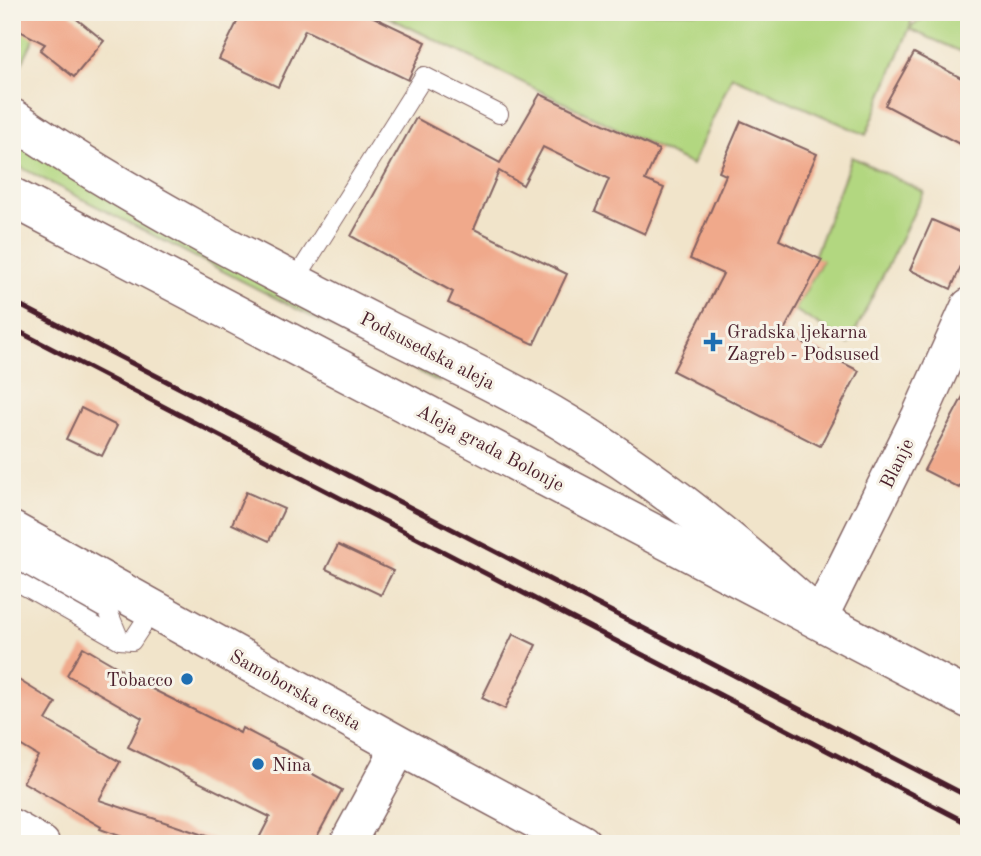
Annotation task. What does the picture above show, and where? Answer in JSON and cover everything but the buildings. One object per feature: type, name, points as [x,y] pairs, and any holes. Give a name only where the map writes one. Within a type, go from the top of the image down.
[{"type":"main road","name":"Podsusedska aleja","points":[[12,118],[71,159],[174,219],[502,387],[566,423],[612,453],[728,538],[819,619]]},
{"type":"main road","name":"Aleja grada Bolonje","points":[[12,197],[969,699]]},
{"type":"main road","name":"Samoborska cesta","points":[[12,531],[582,844]]},
{"type":"street","name":"Blanje","points":[[819,619],[919,417],[969,306]]},
{"type":"street","points":[[347,844],[400,746]]},
{"type":"street","points":[[12,827],[42,844]]},
{"type":"lane","points":[[294,282],[424,76],[499,114]]},
{"type":"lane","points":[[12,557],[108,611],[120,640]]},
{"type":"lane","points":[[12,579],[120,640],[132,641],[153,610]]},
{"type":"green space","points":[[12,12],[47,12],[16,75],[12,72]]},
{"type":"green space","points":[[378,12],[913,12],[910,28],[931,12],[969,12],[969,55],[909,29],[866,135],[732,76],[692,165]]},
{"type":"green space","points":[[12,136],[440,378],[439,382],[12,163]]},
{"type":"green space","points":[[852,157],[924,192],[849,344],[795,310],[822,261],[814,257]]},
{"type":"railway","points":[[12,301],[969,797]]},
{"type":"railway","points":[[12,328],[969,824]]},
{"type":"place","name":"Gradska ljekarna Zagreb - Podsused","points":[[713,342]]},
{"type":"place","name":"Tobacco","points":[[187,679]]},
{"type":"place","name":"Nina","points":[[258,764]]}]
